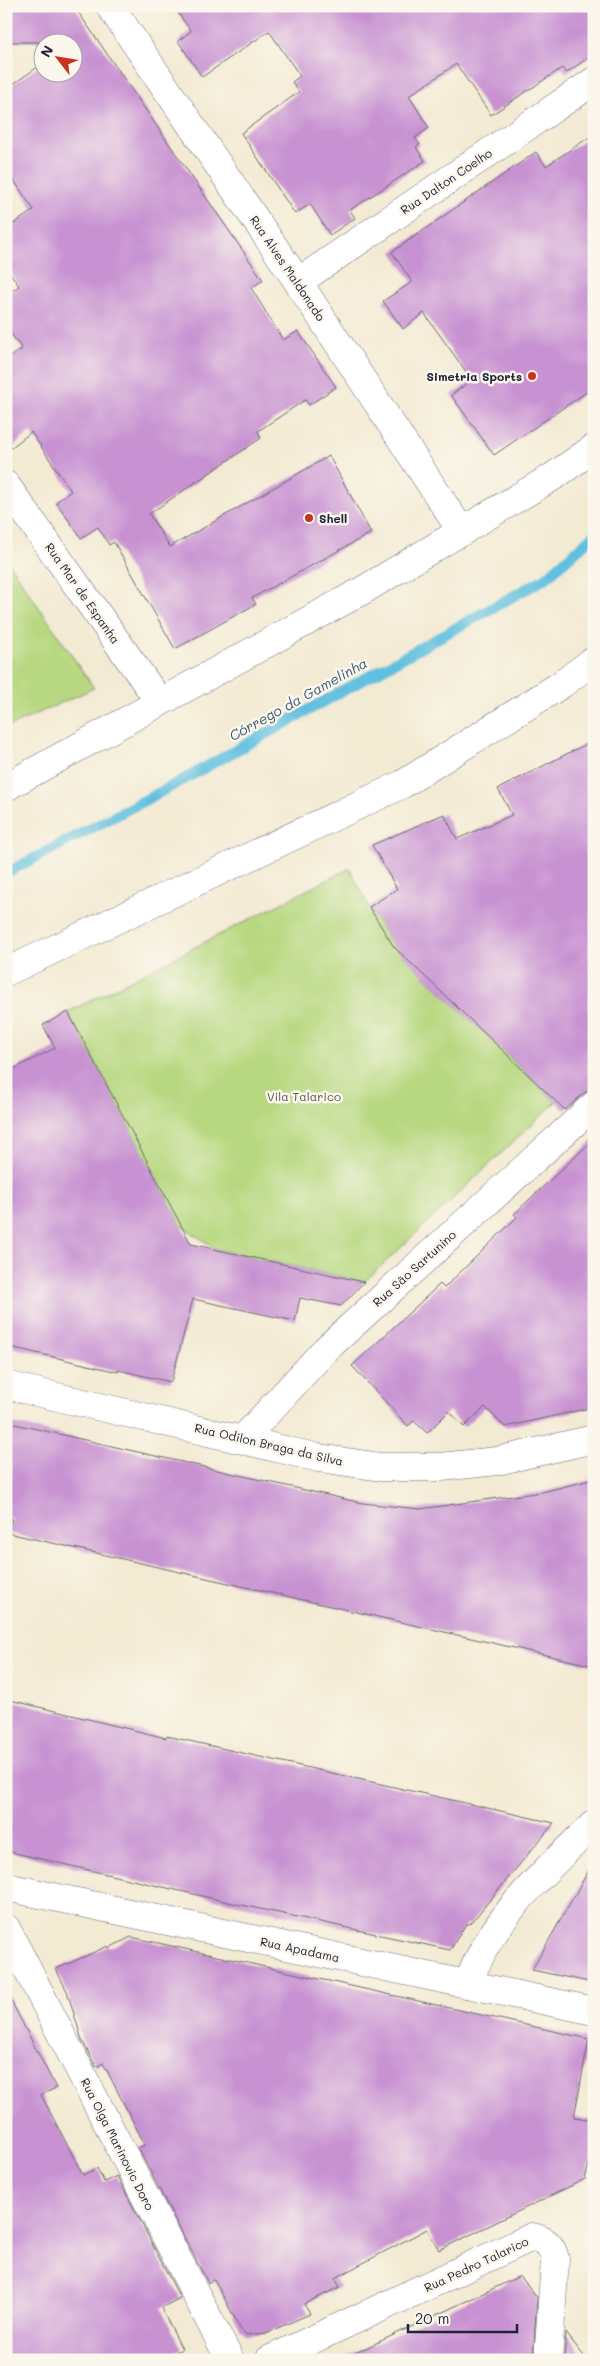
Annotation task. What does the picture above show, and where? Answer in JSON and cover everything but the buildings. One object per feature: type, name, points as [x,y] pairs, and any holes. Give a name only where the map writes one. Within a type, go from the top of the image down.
[{"type":"street","name":"Rua Alves Maldonado","points":[[122,10],[462,532]]},
{"type":"street","name":"Rua Dalton Coelho","points":[[298,282],[594,81]]},
{"type":"street","points":[[6,787],[159,701],[360,592],[554,476],[594,448]]},
{"type":"street","name":"Rua Mar de Espanha","points":[[6,486],[159,701]]},
{"type":"street","points":[[6,972],[403,784],[562,684],[594,660]]},
{"type":"street","name":"Rua São Sartunino","points":[[242,1439],[325,1350],[594,1105]]},
{"type":"street","name":"Rua Odilon Braga da Silva","points":[[6,1385],[318,1458],[382,1467],[441,1467],[497,1461],[594,1439]]},
{"type":"street","points":[[468,1984],[477,1959],[490,1937],[526,1889],[594,1824]]},
{"type":"street","name":"Rua Apadama","points":[[6,1887],[594,2011]]},
{"type":"street","name":"Rua Olga Marinovic Doro","points":[[6,1928],[230,2360]]},
{"type":"street","name":"Rua Pedro Talarico","points":[[269,2360],[532,2237],[543,2240],[552,2248],[554,2259],[548,2360]]},
{"type":"green space","points":[[6,559],[94,688],[6,728]]},
{"type":"green space","name":"Vila Talarico","points":[[350,868],[369,907],[394,947],[556,1102],[364,1282],[216,1249],[181,1225],[68,1012]]},
{"type":"waterway","name":"Córrego da Gamelinha","points":[[6,873],[170,787],[546,578],[594,535]]},
{"type":"place","name":"Simetria Sports","points":[[532,376]]},
{"type":"place","name":"Shell","points":[[309,518]]}]
